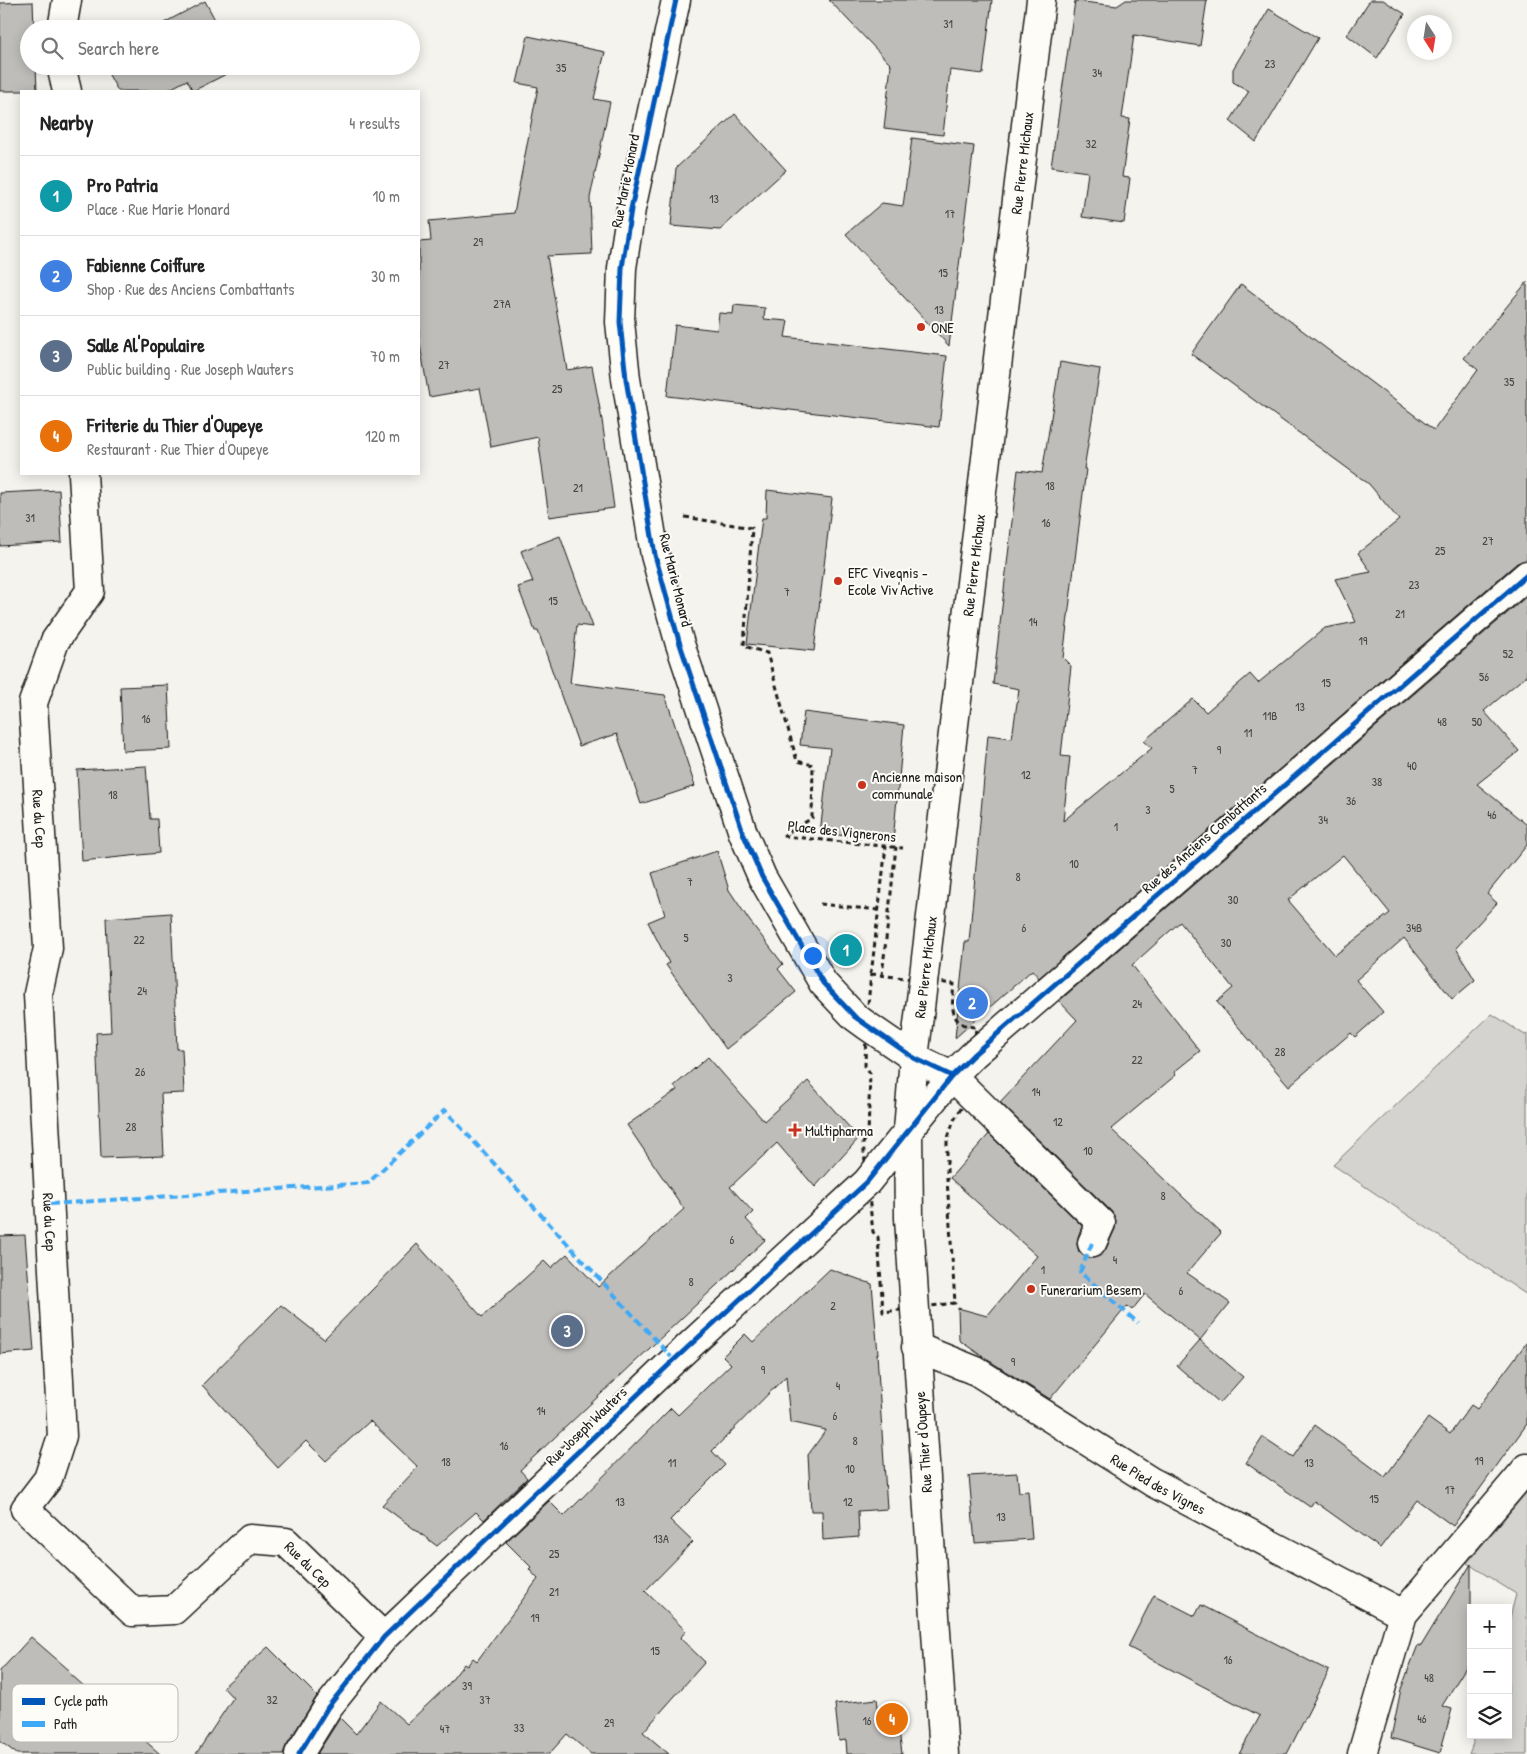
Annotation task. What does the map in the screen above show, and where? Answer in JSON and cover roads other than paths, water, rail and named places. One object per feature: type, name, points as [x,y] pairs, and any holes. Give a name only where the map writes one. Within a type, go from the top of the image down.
[{"type":"street","name":"Rue Marie Monard","points":[[676,0],[631,209],[622,268],[620,322],[626,379],[655,554],[679,641],[743,833],[762,877],[823,983],[855,1017],[914,1058],[952,1076]]},
{"type":"street","name":"Rue Pierre Michaux","points":[[908,1130],[914,1058],[1041,0]]},
{"type":"street","points":[[63,20],[66,1]]},
{"type":"street","points":[[63,75],[67,90]]},
{"type":"street","name":"Rue du Cep","points":[[83,475],[90,591],[55,641],[33,703],[48,948],[38,994],[62,1436],[48,1479],[25,1509],[133,1612],[174,1610],[250,1540],[286,1542],[384,1636]]},
{"type":"street","name":"Rue des Anciens Combattants","points":[[908,1130],[952,1076],[1066,974],[1527,575]]},
{"type":"street","points":[[952,1076],[1101,1223],[1092,1243]]},
{"type":"street","name":"Rue Joseph Wauters","points":[[299,1754],[328,1707],[384,1636],[674,1360],[867,1182],[908,1130]]},
{"type":"street","name":"Rue Thier d'Oupeye","points":[[908,1130],[908,1218],[944,1754]]},
{"type":"street","name":"Rue Pied des Vignes","points":[[916,1347],[976,1371],[1152,1482],[1403,1614]]},
{"type":"street","points":[[1362,1754],[1403,1614],[1527,1468]]},
{"type":"place","name":"ONE","points":[[921,327]]},
{"type":"place","name":"EFC Vivegnis - Ecole Viv'Active","points":[[838,581]]},
{"type":"place","name":"Ancienne maison communale","points":[[862,785]]},
{"type":"place","name":"Pro Patria","points":[[846,950]]},
{"type":"place","name":"Fabienne Coiffure","points":[[972,1003]]},
{"type":"place","name":"Multipharma","points":[[795,1130]]},
{"type":"place","name":"Funerarium Besem","points":[[1031,1289]]},
{"type":"place","name":"Salle Al'Populaire","points":[[567,1331]]},
{"type":"place","name":"Friterie du Thier d'Oupeye","points":[[892,1719]]}]
